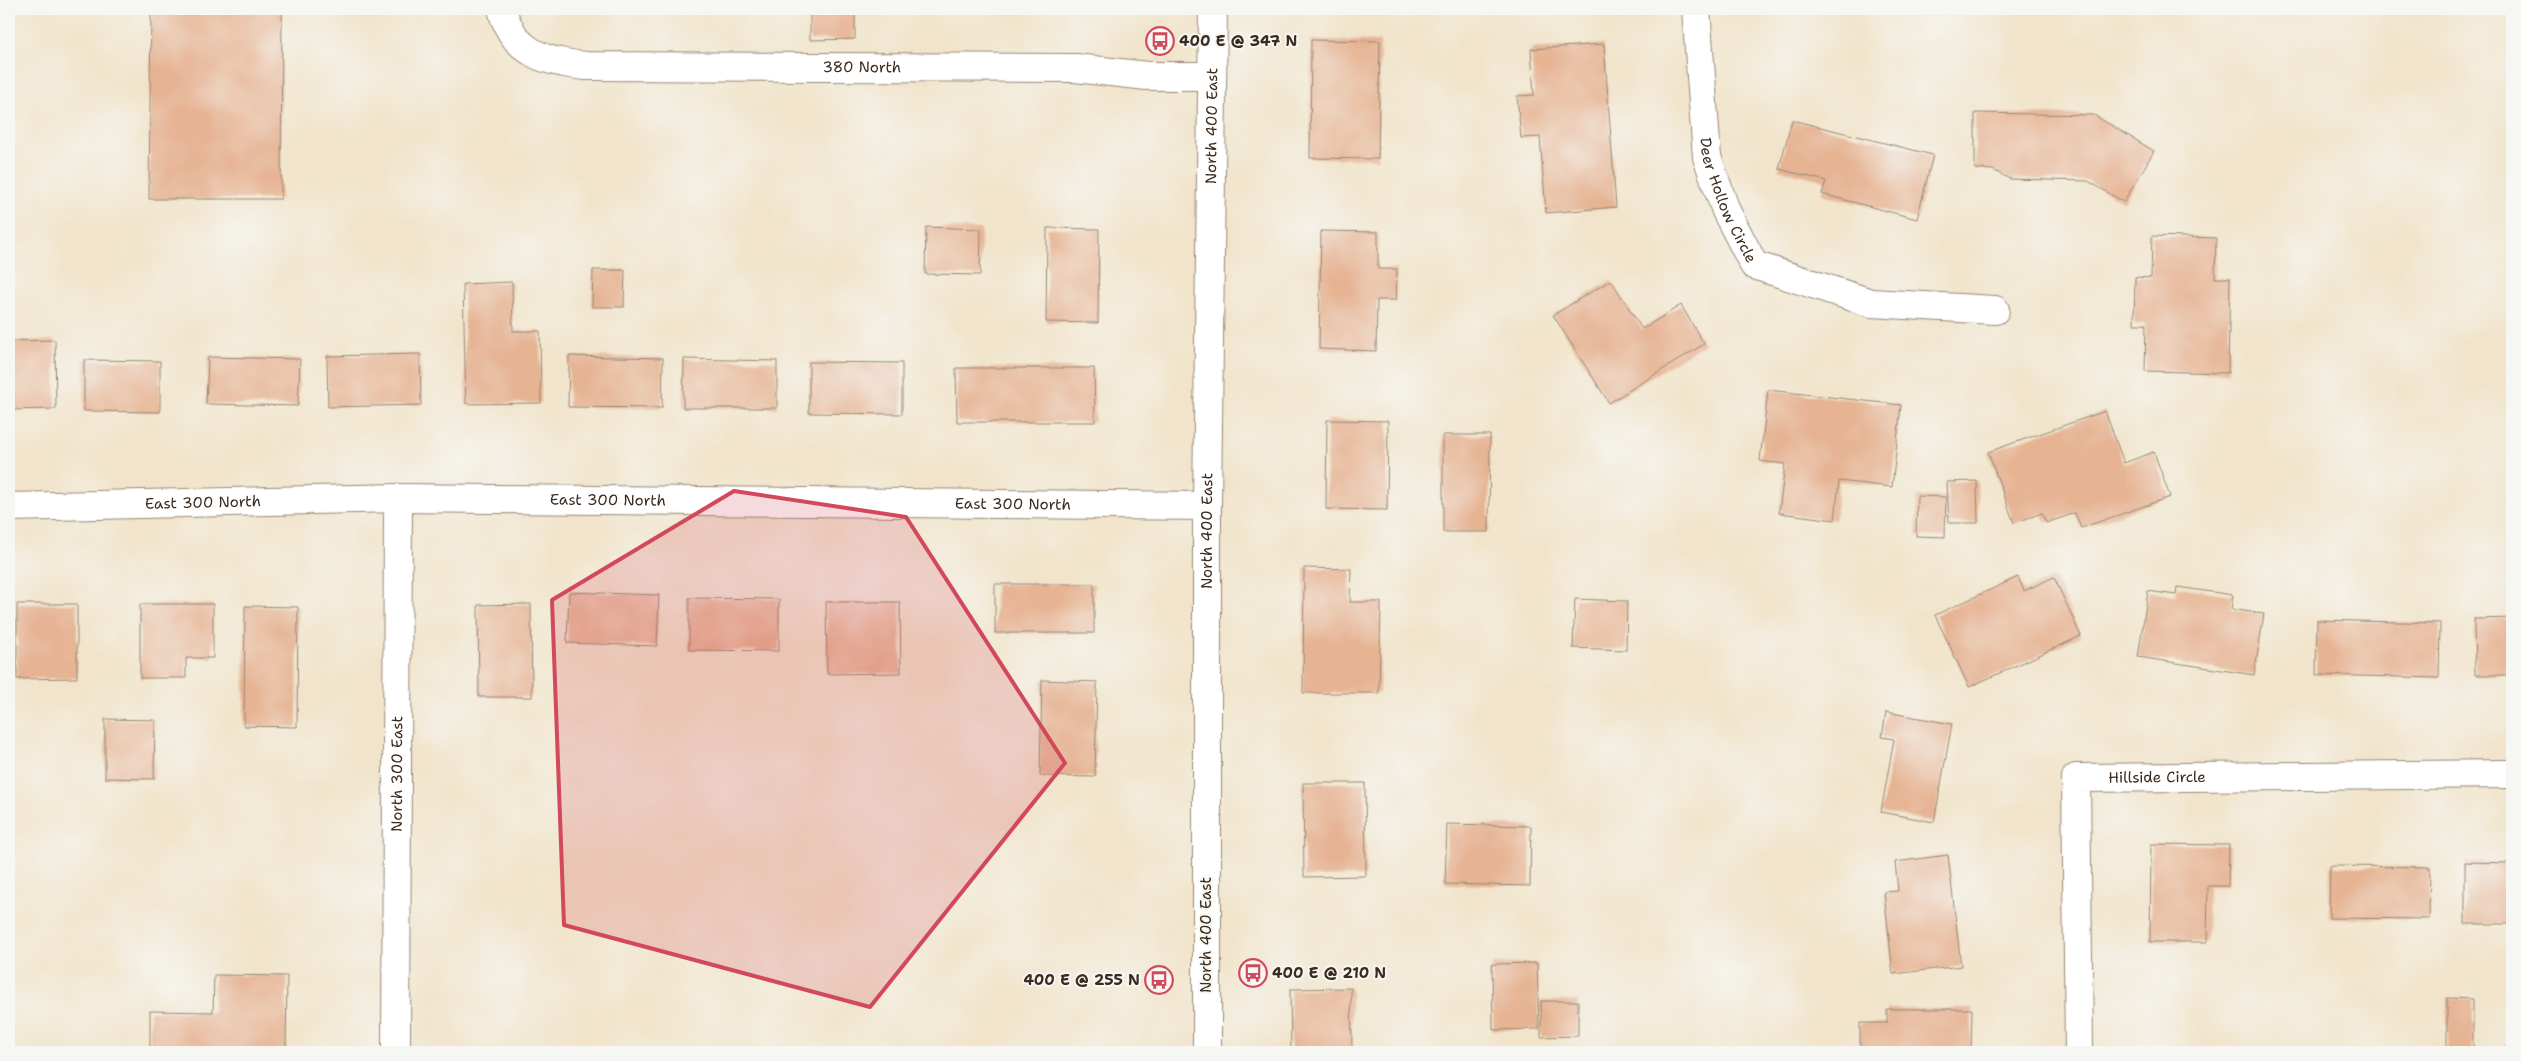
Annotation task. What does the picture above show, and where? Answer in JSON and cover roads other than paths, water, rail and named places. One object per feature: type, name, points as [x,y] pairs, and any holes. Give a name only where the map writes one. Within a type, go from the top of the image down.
[{"type":"street","name":"380 North","points":[[502,9],[510,29],[518,42],[532,54],[550,61],[586,66],[1075,68],[1147,76],[1212,76]]},
{"type":"street","name":"North 400 East","points":[[1207,1052],[1207,506],[1213,9]]},
{"type":"street","name":"Deer Hollow Circle","points":[[1696,9],[1707,157],[1726,211],[1754,265],[1871,303],[1994,310]]},
{"type":"street","name":"East 300 North","points":[[9,507],[398,498],[1207,506]]},
{"type":"street","name":"North 300 East","points":[[396,1052],[398,498]]},
{"type":"street","name":"Hillside Circle","points":[[2079,1052],[2076,778],[2512,774]]},
{"type":"place","name":"400 E @ 347 N","points":[[1160,41]]},
{"type":"place","name":"400 E @ 210 N","points":[[1253,973]]},
{"type":"place","name":"400 E @ 255 N","points":[[1159,980]]}]
